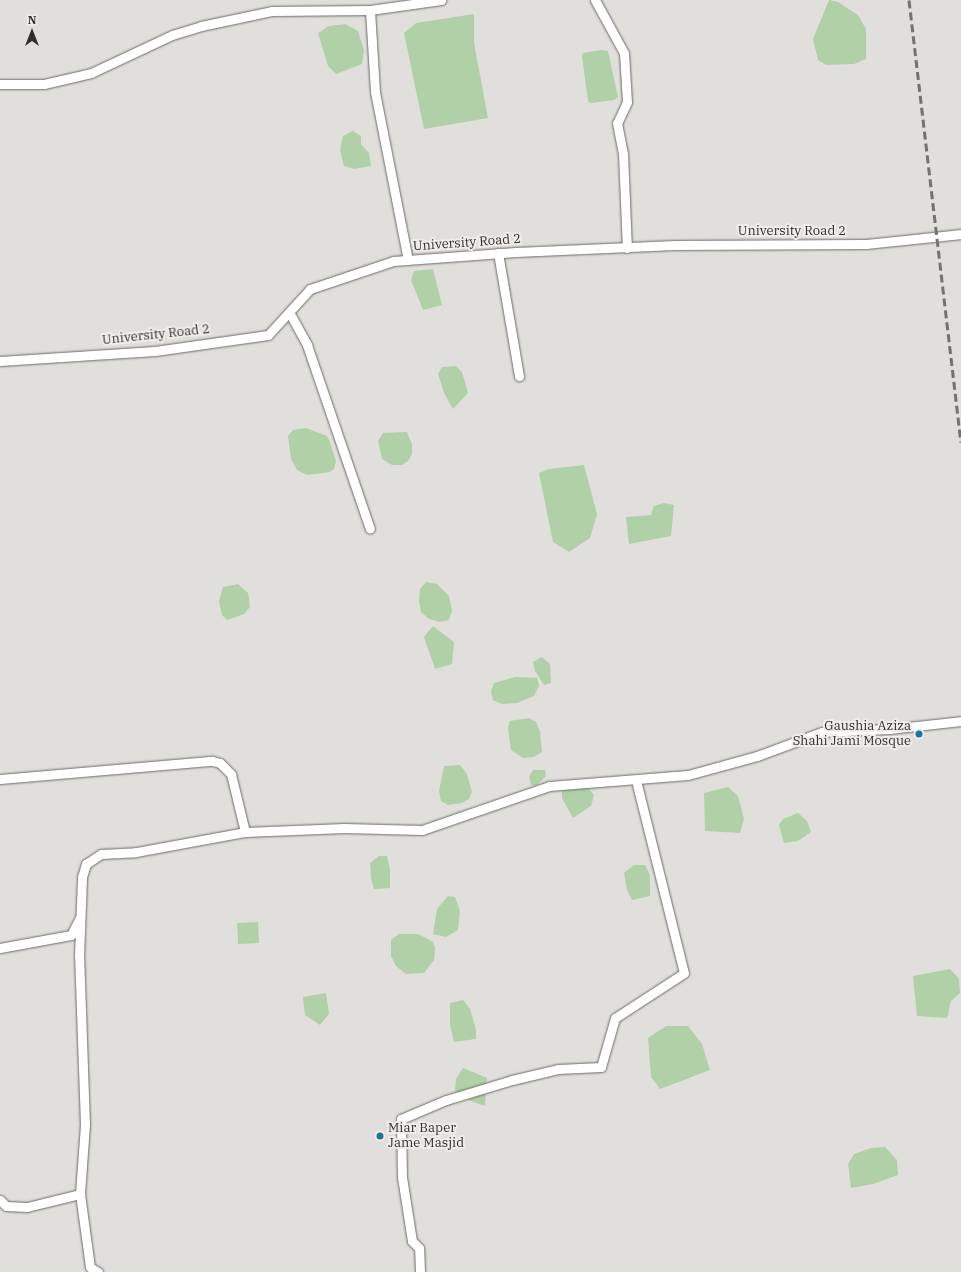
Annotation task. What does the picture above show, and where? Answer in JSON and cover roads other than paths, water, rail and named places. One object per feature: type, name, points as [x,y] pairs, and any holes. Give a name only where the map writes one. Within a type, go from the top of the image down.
[{"type":"street","points":[[0,84],[44,84],[92,73],[172,35],[201,26],[272,11],[370,10],[441,0]]},
{"type":"street","points":[[595,0],[624,53],[628,102],[617,123],[624,154],[627,248]]},
{"type":"street","points":[[370,10],[374,92],[408,260]]},
{"type":"street","name":"University Road 2","points":[[0,361],[155,351],[268,335],[310,289],[393,261],[627,248],[771,243],[866,244],[961,234]]},
{"type":"street","points":[[498,254],[519,376]]},
{"type":"street","points":[[289,312],[307,345],[370,529]]},
{"type":"street","points":[[98,1272],[90,1266],[80,1194],[85,1125],[80,916],[82,877],[86,864],[101,854],[136,852],[245,832],[344,828],[422,830],[549,786],[688,775],[757,756],[822,732],[889,729],[961,721]]},
{"type":"street","points":[[0,779],[212,761],[220,763],[232,774],[245,832]]},
{"type":"street","points":[[420,1272],[419,1248],[412,1241],[402,1177],[401,1119],[446,1100],[512,1080],[558,1069],[601,1067],[615,1018],[684,973],[636,780]]},
{"type":"street","points":[[0,948],[71,935],[80,916]]},
{"type":"street","points":[[0,1200],[6,1206],[27,1207],[80,1194]]},
{"type":"railway","points":[[909,0],[961,442]]},
{"type":"place","name":"Gaushia Aziza Shahi Jami Mosque","points":[[919,734]]},
{"type":"place","name":"Miar Baper Jame Masjid","points":[[380,1136]]}]
